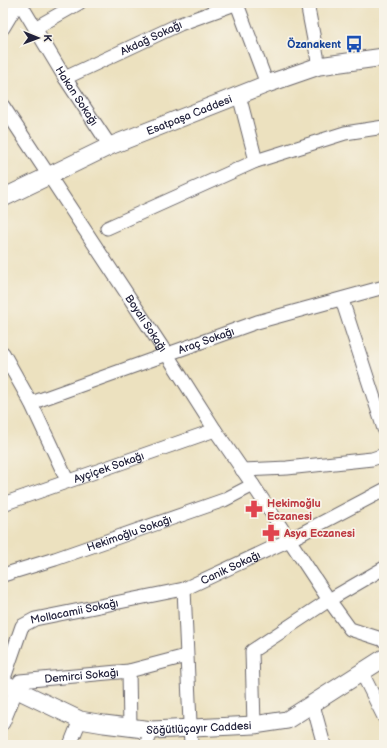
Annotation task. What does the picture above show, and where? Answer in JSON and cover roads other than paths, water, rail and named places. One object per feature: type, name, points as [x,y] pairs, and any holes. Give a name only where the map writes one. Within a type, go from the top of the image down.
[{"type":"street","name":"Hakan Sokağı","points":[[19,3],[65,78],[110,146]]},
{"type":"street","points":[[3,28],[19,3]]},
{"type":"street","points":[[35,28],[79,3]]},
{"type":"street","points":[[238,3],[267,84]]},
{"type":"street","name":"Akdağ Sokağı","points":[[65,78],[180,24],[238,3]]},
{"type":"street","points":[[307,3],[319,66]]},
{"type":"street","name":"Esatpaşa Caddesi","points":[[3,198],[110,146],[267,84],[319,66],[384,57]]},
{"type":"street","points":[[239,95],[256,161]]},
{"type":"street","name":"Boyalı Sokağı","points":[[3,106],[166,353],[214,430],[242,470]]},
{"type":"street","points":[[107,228],[256,161],[345,132],[384,127]]},
{"type":"street","name":"Araç Sokağı","points":[[31,403],[166,353],[258,322],[342,300],[384,287]]},
{"type":"street","points":[[342,300],[384,429]]},
{"type":"street","points":[[3,353],[31,403],[67,480]]},
{"type":"street","name":"Ayçiçek Sokağı","points":[[3,504],[67,480],[214,430]]},
{"type":"street","points":[[242,470],[287,468],[372,459],[384,455]]},
{"type":"street","points":[[242,470],[350,629],[384,640]]},
{"type":"street","name":"Hekimoğlu Sokağı","points":[[3,575],[55,559],[224,500],[253,485]]},
{"type":"street","name":"Canik Sokağı","points":[[184,589],[289,540],[384,490]]},
{"type":"street","points":[[254,725],[252,651],[329,600],[384,568]]},
{"type":"street","points":[[184,589],[191,745]]},
{"type":"street","name":"Mollacamii Sokağı","points":[[7,684],[22,626],[35,620],[184,589]]},
{"type":"street","name":"Demirci Sokağı","points":[[7,684],[20,681],[129,671],[186,656]]},
{"type":"street","name":"Söğütlüçayır Caddesi","points":[[7,684],[80,720],[130,727],[149,738],[190,728],[254,725],[287,720],[384,658]]},
{"type":"street","points":[[129,671],[130,727]]},
{"type":"street","points":[[362,672],[384,717]]},
{"type":"street","points":[[3,722],[7,684]]},
{"type":"street","points":[[313,704],[324,745]]},
{"type":"street","points":[[70,745],[80,720]]},
{"type":"place","name":"Özanakent","points":[[354,44]]},
{"type":"place","name":"Hekimoğlu Eczanesi","points":[[254,509]]},
{"type":"place","name":"Asya Eczanesi","points":[[271,533]]}]
